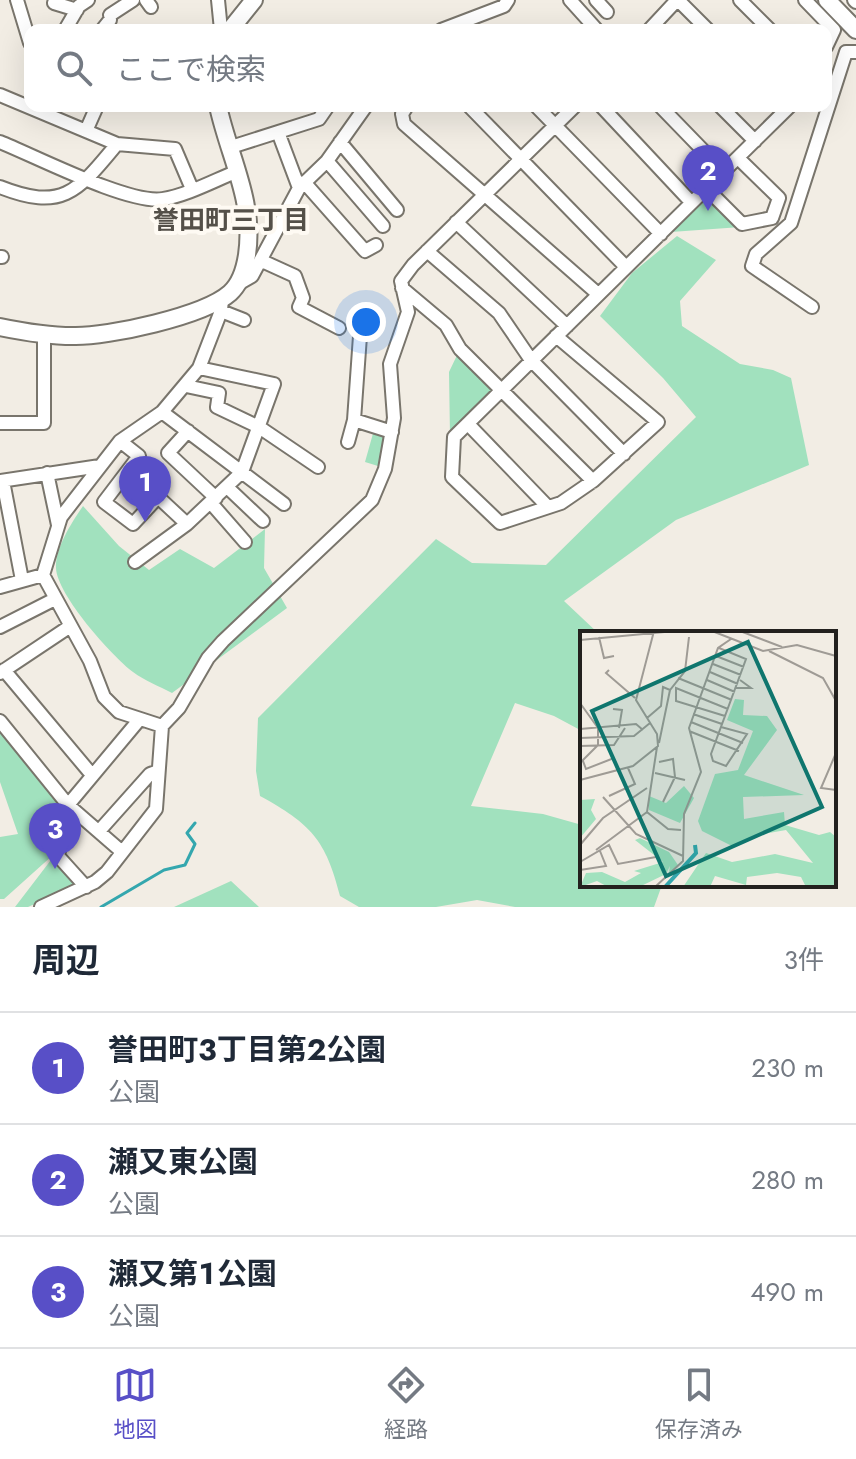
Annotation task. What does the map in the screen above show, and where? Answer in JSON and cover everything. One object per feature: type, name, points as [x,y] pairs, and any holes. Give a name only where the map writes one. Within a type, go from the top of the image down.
[{"type":"main road","points":[[235,24],[254,0]]},
{"type":"main road","points":[[827,0],[856,30]]},
{"type":"main road","points":[[0,327],[44,334],[91,336],[126,330],[222,304],[238,284],[245,265],[248,236],[246,199],[220,112]]},
{"type":"street","points":[[17,0],[24,24]]},
{"type":"street","points":[[69,24],[88,0]]},
{"type":"street","points":[[107,22],[133,0]]},
{"type":"street","points":[[218,0],[220,24]]},
{"type":"street","points":[[468,24],[504,6],[508,0]]},
{"type":"street","points":[[570,0],[592,24]]},
{"type":"street","points":[[596,0],[607,12]]},
{"type":"street","points":[[655,24],[677,0],[702,24]]},
{"type":"street","points":[[740,0],[764,24]]},
{"type":"street","points":[[805,0],[828,24]]},
{"type":"street","points":[[54,3],[77,10]]},
{"type":"street","points":[[832,96],[846,52],[856,52]]},
{"type":"street","points":[[0,95],[24,103]]},
{"type":"street","points":[[46,112],[117,144],[175,149],[192,189]]},
{"type":"street","points":[[86,131],[94,112]]},
{"type":"street","points":[[231,147],[319,119],[324,112]]},
{"type":"street","points":[[238,284],[252,276],[301,185],[327,161],[362,112]]},
{"type":"street","points":[[403,112],[404,124],[598,294]]},
{"type":"street","points":[[475,112],[626,267]]},
{"type":"street","points":[[541,112],[661,234]]},
{"type":"street","points":[[41,907],[86,887],[107,872],[159,805],[162,726],[179,708],[208,658],[372,500],[385,469],[392,432],[395,404],[390,364],[392,349],[408,312],[401,287],[407,273],[569,112]]},
{"type":"street","points":[[607,112],[691,202]]},
{"type":"street","points":[[666,112],[724,172]]},
{"type":"street","points":[[726,112],[755,141]]},
{"type":"street","points":[[556,336],[658,422],[593,481],[561,503],[500,523],[452,477],[454,437],[781,112]]},
{"type":"street","points":[[812,307],[752,266],[756,254],[791,223],[827,112]]},
{"type":"street","points":[[278,132],[301,185],[365,251],[376,245]]},
{"type":"street","points":[[0,142],[88,179],[153,200],[238,171]]},
{"type":"street","points":[[340,142],[397,210]]},
{"type":"street","points":[[0,187],[30,199],[55,197],[84,185],[117,144]]},
{"type":"street","points":[[707,189],[742,224],[772,218],[779,198],[738,158]]},
{"type":"street","points":[[327,161],[383,226]]},
{"type":"street","points":[[456,222],[567,326]]},
{"type":"street","points":[[427,251],[499,313],[531,360],[624,454]]},
{"type":"street","points":[[262,261],[295,276],[303,298],[299,307],[339,328]]},
{"type":"street","points":[[401,287],[446,325],[460,349],[593,481]]},
{"type":"street","points":[[162,726],[119,712],[104,697],[90,661],[43,575],[58,525],[100,466],[120,441],[162,412],[199,368],[222,304],[244,320]]},
{"type":"street","points":[[0,423],[44,423],[44,334]]},
{"type":"street","points":[[348,442],[354,420],[360,336]]},
{"type":"street","points":[[135,562],[187,524],[242,472],[274,384],[199,368]]},
{"type":"street","points":[[186,386],[219,393],[217,407],[259,427],[318,467]]},
{"type":"street","points":[[162,412],[284,504]]},
{"type":"street","points":[[354,420],[392,432]]},
{"type":"street","points":[[468,424],[548,507]]},
{"type":"street","points":[[188,431],[168,453],[214,501],[245,542]]},
{"type":"street","points":[[120,441],[139,456],[104,502],[133,524],[158,497],[187,524]]},
{"type":"street","points":[[22,580],[2,481],[100,466]]},
{"type":"street","points":[[47,473],[58,525]]},
{"type":"street","points":[[227,487],[263,521]]},
{"type":"street","points":[[0,587],[43,575]]},
{"type":"street","points":[[0,627],[55,599]]},
{"type":"street","points":[[69,627],[2,672],[92,775]]},
{"type":"street","points":[[86,887],[58,856],[68,805],[139,720]]},
{"type":"street","points":[[0,721],[68,805],[121,851]]},
{"type":"street","points":[[100,830],[150,774],[158,771]]},
{"type":"green space","points":[[705,195],[741,227],[671,232]]},
{"type":"green space","points":[[677,236],[716,260],[680,301],[682,326],[740,364],[773,370],[791,378],[809,465],[676,520],[564,601],[596,631],[580,631],[580,730],[554,716],[515,703],[471,806],[543,814],[580,824],[580,887],[661,887],[654,907],[515,907],[477,900],[436,907],[359,907],[340,896],[329,861],[314,836],[292,816],[260,796],[256,771],[258,718],[436,539],[472,563],[546,565],[696,417],[663,378],[600,316],[632,273]]},
{"type":"green space","points":[[460,349],[496,391],[450,436],[449,372]]},
{"type":"green space","points":[[374,430],[387,434],[378,466],[365,462]]},
{"type":"green space","points":[[83,506],[119,546],[149,570],[180,549],[214,568],[265,529],[264,568],[287,608],[172,693],[152,683],[133,672],[112,653],[75,609],[59,580],[56,568],[58,552]]},
{"type":"green space","points":[[0,727],[63,804],[53,855],[4,899],[0,899],[0,837],[18,834],[0,782]]},
{"type":"green space","points":[[54,856],[76,885],[28,907],[15,907]]},
{"type":"green space","points":[[231,881],[259,907],[174,907]]},
{"type":"waterway","points":[[101,907],[164,870],[185,865],[195,844],[187,833],[195,823]]},
{"type":"place","name":"瀬又東公園","points":[[708,211]]},
{"type":"place","name":"誉田町3丁目第2公園","points":[[145,522]]},
{"type":"place","name":"瀬又第１公園","points":[[55,869]]},
{"type":"district","name":"誉田町三丁目","points":[[231,220]]}]
